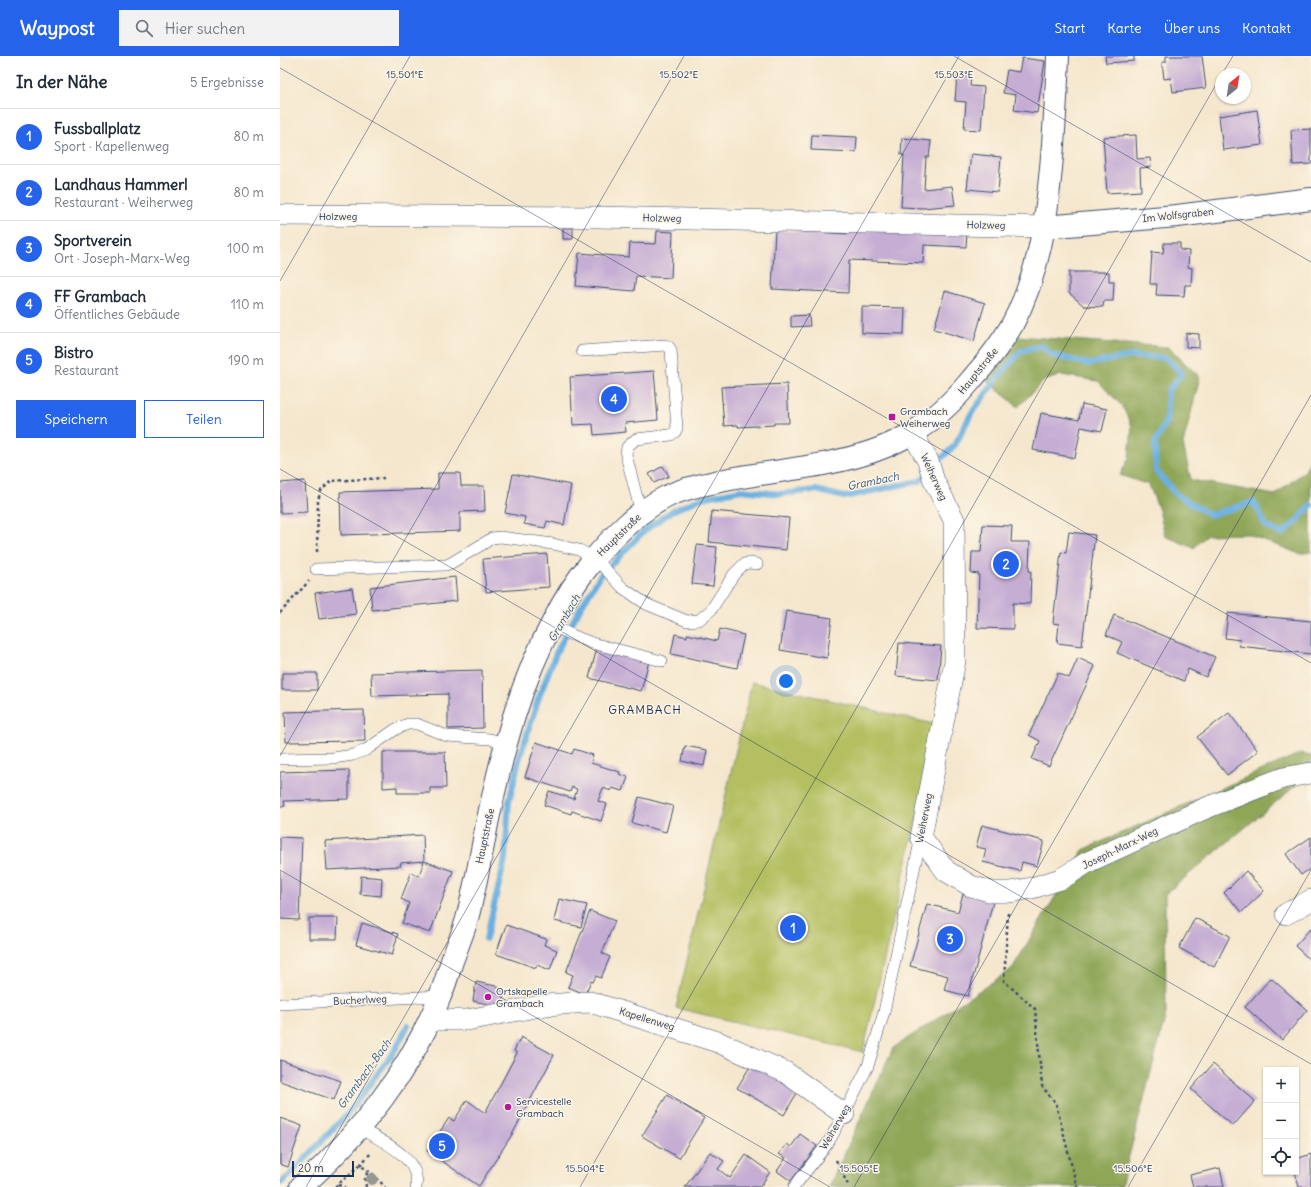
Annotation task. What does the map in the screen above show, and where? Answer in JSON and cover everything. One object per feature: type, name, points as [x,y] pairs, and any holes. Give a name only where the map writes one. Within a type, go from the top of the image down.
[{"type":"main road","name":"Hauptstraße","points":[[301,1187],[337,1153],[359,1128],[389,1088],[418,1044],[430,1020],[440,996],[468,915],[506,743],[518,700],[530,667],[556,628],[573,586],[599,561],[620,531],[656,502],[671,494],[687,488],[724,480],[829,463],[887,446],[913,434],[931,422],[961,393],[983,367],[1011,326],[1025,296],[1038,257],[1044,227],[1050,185],[1058,56]]},
{"type":"main road","name":"Im Wolfsgraben","points":[[1044,227],[1177,216],[1311,199]]},
{"type":"street","name":"Holzweg","points":[[280,215],[598,217],[1044,227]]},
{"type":"street","name":"Weiherweg","points":[[913,434],[928,462],[934,481],[954,520],[955,661],[921,837]]},
{"type":"street","name":"Joseph-Marx-Weg","points":[[921,837],[946,872],[971,886],[992,892],[1010,892],[1032,888],[1061,879],[1088,862],[1206,808],[1283,778],[1311,773]]},
{"type":"street","points":[[1286,914],[1311,900]]},
{"type":"street","name":"Kapellenweg","points":[[430,1020],[467,1020],[546,1005],[590,1002],[718,1042],[785,1072],[844,1114]]},
{"type":"lane","points":[[582,351],[665,345],[671,350],[678,428],[676,432],[671,435],[636,439],[627,447],[626,455],[641,513]]},
{"type":"lane","points":[[316,569],[446,565],[492,538],[501,537],[579,550],[599,561],[623,588],[646,604],[687,621],[699,620],[712,610],[734,574],[744,564],[758,564]]},
{"type":"lane","points":[[556,628],[592,642],[662,661]]},
{"type":"lane","points":[[280,759],[333,758],[353,755],[366,750],[396,729],[408,724],[417,724],[447,736],[490,738],[506,743]]},
{"type":"lane","name":"Weiherweg","points":[[794,1187],[828,1143],[868,1066],[884,1012],[921,837]]},
{"type":"lane","name":"Bucherlweg","points":[[280,1004],[440,996]]},
{"type":"lane","points":[[359,1128],[398,1152],[410,1162],[416,1173],[416,1187]]},
{"type":"path","points":[[280,613],[311,579],[316,569],[318,500],[321,490],[331,481],[384,478]]},
{"type":"path","points":[[1010,892],[1004,981],[1035,1009],[1042,1086],[1056,1104],[1076,1187]]},
{"type":"path","points":[[828,1143],[849,1187]]},
{"type":"path","points":[[336,1186],[360,1165],[368,1170],[384,1187]]},
{"type":"path","points":[[366,1187],[368,1170]]},
{"type":"path","points":[[377,1187],[381,1184]]},
{"type":"path","points":[[336,1186],[345,1187]]},
{"type":"green space","points":[[1016,336],[1168,347],[1200,377],[1183,444],[1191,480],[1275,495],[1305,471],[1311,459],[1311,552],[1300,554],[1247,534],[1207,535],[1194,548],[1165,536],[1159,510],[1149,485],[1120,475],[1129,458],[1132,426],[1122,406],[1098,381],[1061,375],[1044,381],[1018,407],[987,381]]},
{"type":"green space","points":[[752,682],[938,725],[863,1052],[676,1008]]},
{"type":"green space","points":[[1301,753],[1311,756],[1311,773],[1165,894],[1166,1014],[1121,1187],[829,1187],[893,1048],[1012,969],[1083,850]]},
{"type":"building","points":[[1105,56],[1134,56],[1134,61],[1106,63]]},
{"type":"building","points":[[1166,56],[1202,56],[1206,88],[1173,92],[1171,78],[1164,79],[1162,62],[1166,62]]},
{"type":"building","points":[[1022,58],[1045,61],[1037,113],[1014,110],[1016,95],[1003,93],[1007,70],[1019,72]]},
{"type":"building","points":[[957,74],[971,75],[970,86],[984,87],[981,130],[964,129],[966,102],[955,101]]},
{"type":"building","points":[[1257,110],[1262,145],[1223,150],[1219,116]]},
{"type":"building","points":[[1311,129],[1311,164],[1293,165],[1291,130]]},
{"type":"building","points":[[812,135],[857,137],[856,152],[811,150]]},
{"type":"building","points":[[1136,135],[1137,159],[1150,158],[1151,167],[1140,168],[1141,191],[1107,193],[1103,137]]},
{"type":"building","points":[[902,138],[931,141],[929,157],[926,157],[924,189],[952,186],[955,205],[923,208],[901,207],[904,155],[901,155]]},
{"type":"building","points":[[971,154],[1001,157],[998,192],[967,189]]},
{"type":"building","points":[[563,228],[573,228],[573,239],[563,239]]},
{"type":"building","points":[[775,230],[849,234],[849,230],[967,231],[966,247],[924,245],[923,263],[849,260],[848,293],[772,289]]},
{"type":"building","points":[[657,231],[673,232],[671,278],[636,276],[634,291],[576,286],[579,253],[629,257],[630,243],[656,244]]},
{"type":"building","points":[[1164,243],[1180,243],[1180,250],[1189,251],[1188,267],[1192,268],[1191,285],[1185,285],[1184,296],[1156,295],[1157,284],[1150,284],[1152,252],[1163,253]]},
{"type":"building","points":[[1069,272],[1109,272],[1109,281],[1114,281],[1113,301],[1104,301],[1103,307],[1084,306],[1069,293]]},
{"type":"building","points":[[945,291],[985,303],[974,341],[934,329]]},
{"type":"building","points":[[862,307],[905,308],[904,334],[862,333]]},
{"type":"building","points":[[809,315],[810,326],[791,327],[791,316]]},
{"type":"building","points":[[1186,333],[1199,334],[1199,348],[1186,347]]},
{"type":"building","points":[[654,371],[658,420],[625,423],[626,432],[594,435],[593,424],[573,425],[570,377]]},
{"type":"building","points":[[787,384],[789,423],[738,427],[738,425],[724,426],[721,387]]},
{"type":"building","points":[[1082,404],[1107,409],[1102,431],[1081,427],[1075,458],[1033,450],[1041,413],[1079,420]]},
{"type":"building","points":[[663,466],[669,476],[654,483],[649,474]]},
{"type":"building","points":[[438,473],[460,473],[461,486],[484,486],[485,511],[460,512],[460,531],[341,535],[340,492],[438,489]]},
{"type":"building","points":[[513,474],[571,485],[564,525],[547,521],[545,528],[524,524],[525,517],[505,513]]},
{"type":"building","points":[[305,481],[307,512],[280,513],[280,483]]},
{"type":"building","points":[[712,511],[789,518],[786,550],[709,542]]},
{"type":"building","points":[[983,525],[1012,526],[1011,542],[1030,542],[1030,604],[1013,603],[1013,629],[977,628],[979,574],[971,573],[972,552],[981,552]]},
{"type":"building","points":[[1069,532],[1095,535],[1082,646],[1057,643],[1059,624],[1053,623],[1061,552],[1066,553]]},
{"type":"building","points":[[697,545],[717,547],[713,586],[692,584]]},
{"type":"building","points":[[547,554],[549,587],[486,592],[483,559]]},
{"type":"building","points":[[455,577],[457,601],[372,610],[370,587]]},
{"type":"building","points":[[352,588],[356,614],[319,619],[315,593]]},
{"type":"building","points":[[786,611],[832,618],[827,658],[780,650]]},
{"type":"building","points":[[1228,613],[1311,621],[1311,654],[1239,646],[1240,640],[1225,638]]},
{"type":"building","points":[[1114,615],[1215,657],[1206,677],[1188,669],[1184,681],[1117,653],[1122,642],[1106,635]]},
{"type":"building","points":[[720,629],[744,635],[737,668],[671,654],[675,634],[687,637],[687,634],[717,641]]},
{"type":"building","points":[[899,643],[941,646],[938,680],[896,676]]},
{"type":"building","points":[[597,648],[649,661],[641,691],[589,678]]},
{"type":"building","points":[[1078,658],[1095,666],[1049,766],[1032,759],[1040,741],[1029,735],[1058,673],[1069,678]]},
{"type":"building","points":[[482,670],[483,728],[448,729],[448,694],[372,696],[371,673]]},
{"type":"building","points":[[282,673],[317,673],[317,690],[282,690]]},
{"type":"building","points":[[364,710],[365,741],[286,742],[285,712]]},
{"type":"building","points":[[1229,713],[1258,751],[1227,775],[1197,737]]},
{"type":"building","points":[[536,742],[572,754],[574,749],[593,755],[591,763],[620,772],[619,774],[628,777],[623,791],[612,788],[611,791],[603,788],[598,801],[607,804],[601,821],[572,811],[571,814],[544,805],[549,791],[574,799],[577,789],[572,787],[570,792],[525,777]]},
{"type":"building","points":[[685,746],[707,750],[704,766],[682,761]]},
{"type":"building","points":[[383,752],[445,752],[446,788],[430,788],[430,793],[397,793],[397,787],[383,788]]},
{"type":"building","points":[[349,770],[349,799],[284,801],[285,806],[280,807],[280,772]]},
{"type":"building","points":[[639,797],[673,806],[666,832],[632,823]]},
{"type":"building","points":[[982,825],[1044,841],[1037,866],[1022,862],[1020,871],[983,862],[986,849],[976,847]]},
{"type":"building","points":[[423,835],[424,861],[400,863],[401,866],[327,870],[325,841]]},
{"type":"building","points":[[280,837],[302,838],[299,920],[280,919]]},
{"type":"building","points":[[1311,837],[1311,868],[1301,875],[1286,854]]},
{"type":"building","points":[[424,861],[453,871],[430,933],[402,923],[409,903],[401,899],[411,873],[419,876]]},
{"type":"building","points":[[1246,871],[1264,891],[1242,912],[1224,893]]},
{"type":"building","points":[[361,876],[382,878],[381,896],[360,894]]},
{"type":"building","points":[[963,894],[993,902],[968,996],[944,990],[948,976],[910,966],[927,904],[958,912]]},
{"type":"building","points":[[559,899],[587,905],[581,927],[554,921]]},
{"type":"building","points":[[590,911],[615,921],[602,953],[610,957],[601,978],[596,976],[593,982],[591,981],[585,994],[568,987],[573,975],[566,972]]},
{"type":"building","points":[[309,918],[338,918],[337,939],[309,939]]},
{"type":"building","points":[[1195,918],[1230,936],[1214,967],[1179,948]]},
{"type":"building","points":[[362,923],[398,934],[392,955],[356,945]]},
{"type":"building","points":[[506,925],[546,939],[544,945],[557,950],[550,970],[537,965],[536,968],[496,954]]},
{"type":"building","points":[[1311,928],[1311,961],[1295,946]]},
{"type":"building","points":[[1271,978],[1307,1010],[1282,1040],[1245,1007]]},
{"type":"building","name":"Ortskapelle Grambach","points":[[476,982],[496,986],[504,992],[502,1002],[493,1005],[473,1001]]},
{"type":"building","points":[[521,1037],[554,1055],[513,1133],[479,1186],[427,1151],[449,1118],[454,1121],[467,1100],[485,1113],[517,1053],[514,1051]]},
{"type":"building","points":[[280,1060],[341,1081],[334,1100],[280,1081]]},
{"type":"building","points":[[1213,1064],[1255,1101],[1233,1126],[1191,1089]]},
{"type":"building","points":[[751,1065],[798,1091],[784,1115],[737,1088]]},
{"type":"building","points":[[667,1095],[704,1118],[679,1158],[642,1136]]},
{"type":"building","points":[[280,1118],[302,1126],[288,1167],[280,1164]]},
{"type":"building","points":[[800,1134],[817,1146],[791,1181],[777,1171],[786,1158],[779,1154],[787,1144],[791,1147]]},
{"type":"building","points":[[710,1152],[724,1161],[718,1169],[730,1178],[746,1155],[770,1172],[760,1187],[685,1187]]},
{"type":"building","points":[[1311,1154],[1311,1187],[1299,1187],[1296,1175],[1299,1175],[1299,1158]]},
{"type":"building","points":[[1220,1168],[1224,1187],[1193,1187],[1190,1175]]},
{"type":"waterway","name":"Grambach","points":[[934,466],[955,445],[971,414],[996,380],[1021,351],[1042,346],[1052,355],[1089,364],[1130,356],[1166,358],[1182,373],[1168,391],[1166,421],[1155,443],[1156,471],[1177,495],[1210,515],[1254,502],[1266,526],[1282,534],[1297,521],[1311,505]]},
{"type":"waterway","name":"Grambach","points":[[486,939],[505,859],[509,802],[519,760],[538,700],[556,653],[578,612],[600,576],[644,531],[672,511],[702,498],[741,490],[780,494],[816,490],[844,497],[920,481],[928,473]]},
{"type":"waterway","name":"Grambach-Bach","points":[[280,1183],[288,1177],[350,1111],[395,1050],[408,1025]]},
{"type":"place","name":"FF Grambach","points":[[614,399]]},
{"type":"place","name":"Grambach Weiherweg","points":[[892,417]]},
{"type":"place","name":"Landhaus Hammerl","points":[[1006,564]]},
{"type":"place","name":"Fussballplatz","points":[[793,928]]},
{"type":"place","name":"Sportverein","points":[[950,939]]},
{"type":"place","name":"Ortskapelle Grambach","points":[[488,997]]},
{"type":"place","name":"Servicestelle Grambach","points":[[508,1107]]},
{"type":"place","name":"Bistro","points":[[442,1146]]},
{"type":"district","name":"GRAMBACH","points":[[645,709]]}]
